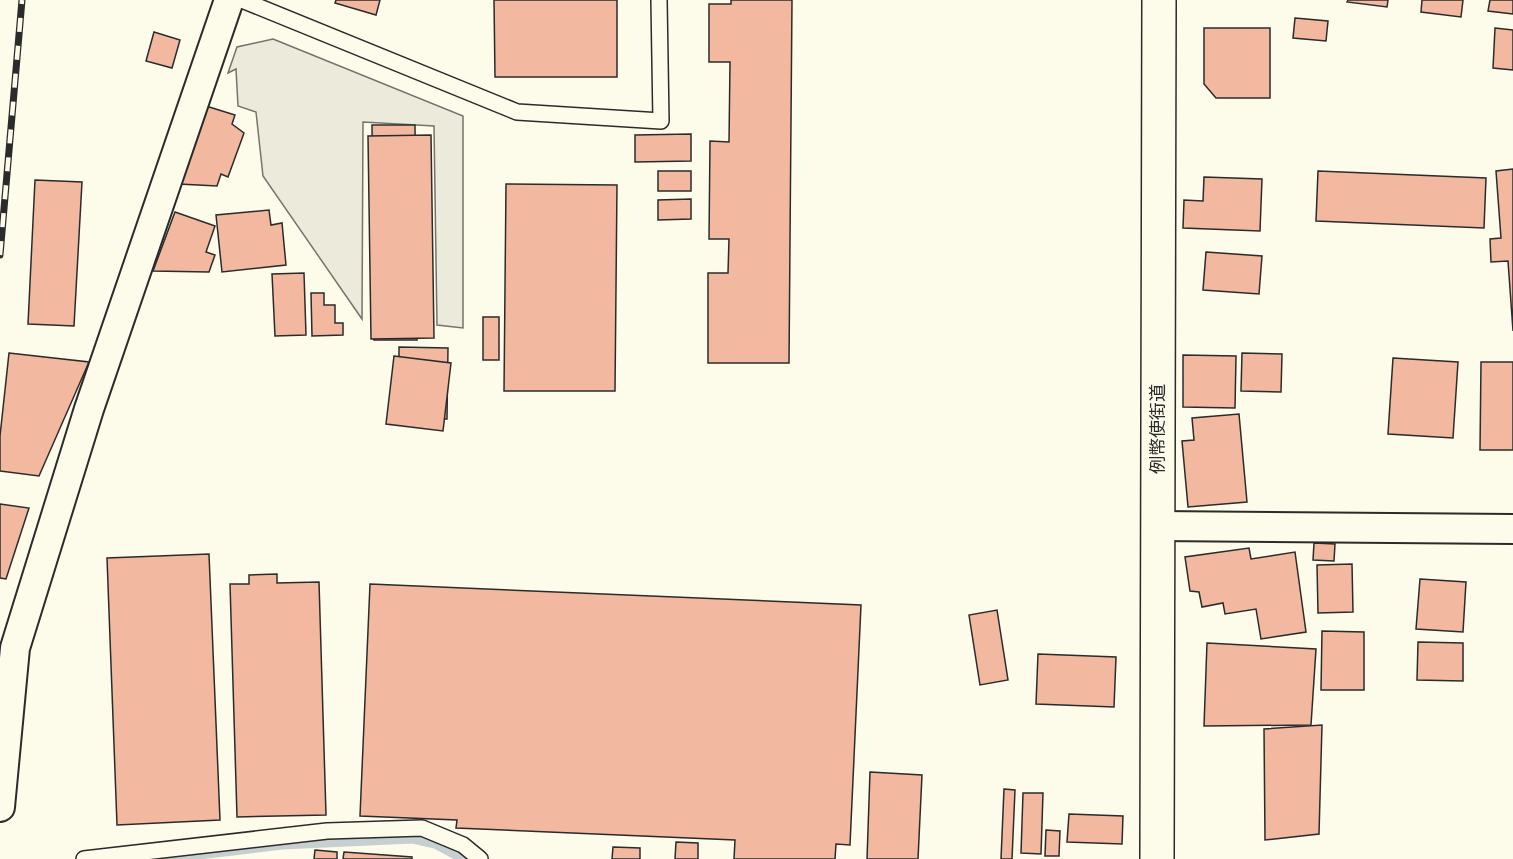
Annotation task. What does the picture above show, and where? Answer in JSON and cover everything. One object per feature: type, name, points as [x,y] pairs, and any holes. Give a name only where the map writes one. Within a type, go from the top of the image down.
[{"type":"main road","name":"例幣使街道","points":[[1157,859],[1159,0]]},
{"type":"street","points":[[0,807],[15,648],[89,409],[229,0]]},
{"type":"street","points":[[1158,526],[1513,529]]},
{"type":"lane","points":[[242,0],[517,112],[661,121],[659,0]]},
{"type":"lane","points":[[84,859],[327,831],[422,828],[464,845],[480,859]]},
{"type":"shaded area","points":[[273,39],[463,116],[463,328],[437,325],[434,126],[363,122],[362,319],[263,176],[256,112],[238,106],[236,69],[228,73],[237,47]]},
{"type":"building","points":[[336,0],[380,0],[376,15],[335,3]]},
{"type":"building","points":[[494,0],[617,0],[617,77],[495,77]]},
{"type":"building","points":[[731,0],[792,0],[789,363],[708,363],[708,273],[728,273],[729,239],[709,239],[710,141],[729,142],[730,62],[709,62],[709,4],[731,4]]},
{"type":"building","points":[[1348,0],[1388,0],[1387,7],[1347,2]]},
{"type":"building","points":[[1422,0],[1463,0],[1461,17],[1421,12]]},
{"type":"building","points":[[1490,0],[1513,0],[1513,14],[1488,11]]},
{"type":"building","points":[[1295,18],[1328,21],[1326,41],[1293,38]]},
{"type":"building","points":[[1204,28],[1270,28],[1270,98],[1216,98],[1204,84]]},
{"type":"building","points":[[1495,28],[1513,30],[1513,70],[1493,68]]},
{"type":"building","points":[[154,32],[180,40],[172,68],[146,61]]},
{"type":"building","points":[[206,106],[235,115],[232,124],[244,133],[228,177],[221,174],[217,186],[179,184]]},
{"type":"building","points":[[372,125],[415,125],[417,340],[374,340]]},
{"type":"building","points":[[691,134],[691,161],[635,162],[635,135]]},
{"type":"building","points":[[431,135],[434,338],[371,339],[368,136]]},
{"type":"building","points":[[1513,169],[1513,331],[1508,261],[1491,262],[1490,239],[1501,238],[1496,171]]},
{"type":"building","points":[[658,171],[691,171],[691,191],[658,191]]},
{"type":"building","points":[[1318,171],[1486,178],[1484,228],[1316,221]]},
{"type":"building","points":[[1204,177],[1262,179],[1260,231],[1183,228],[1184,200],[1203,201]]},
{"type":"building","points":[[35,180],[82,182],[74,326],[28,324]]},
{"type":"building","points":[[506,184],[617,185],[615,391],[504,391]]},
{"type":"building","points":[[691,199],[691,219],[658,220],[658,200]]},
{"type":"building","points":[[269,210],[271,225],[282,223],[286,265],[222,272],[216,215]]},
{"type":"building","points":[[175,212],[215,226],[206,252],[215,255],[209,272],[153,271]]},
{"type":"building","points":[[1206,252],[1262,256],[1259,294],[1203,290]]},
{"type":"building","points":[[304,273],[306,335],[275,336],[272,274]]},
{"type":"building","points":[[311,293],[324,293],[324,305],[335,305],[335,323],[343,323],[343,335],[312,336]]},
{"type":"building","points":[[483,317],[499,317],[499,360],[483,360]]},
{"type":"building","points":[[399,347],[448,348],[447,419],[399,418]]},
{"type":"building","points":[[9,353],[89,362],[39,476],[0,471],[0,436]]},
{"type":"building","points":[[1242,353],[1282,354],[1281,392],[1241,391]]},
{"type":"building","points":[[1183,355],[1236,356],[1235,408],[1183,407]]},
{"type":"building","points":[[394,356],[451,363],[443,431],[386,424]]},
{"type":"building","points":[[1393,358],[1458,362],[1453,438],[1388,434]]},
{"type":"building","points":[[1481,362],[1513,362],[1513,450],[1480,450]]},
{"type":"building","points":[[1239,414],[1247,502],[1188,507],[1182,441],[1194,440],[1192,418]]},
{"type":"building","points":[[0,504],[29,508],[6,579],[0,578]]},
{"type":"building","points":[[1314,543],[1335,544],[1334,561],[1313,560]]},
{"type":"building","points":[[1249,548],[1251,559],[1295,552],[1306,632],[1261,639],[1256,609],[1225,614],[1223,603],[1202,607],[1199,592],[1190,591],[1185,557]]},
{"type":"building","points":[[209,554],[220,820],[117,825],[107,558]]},
{"type":"building","points":[[1352,564],[1353,612],[1318,613],[1317,565]]},
{"type":"building","points":[[277,574],[277,583],[319,582],[326,815],[237,817],[230,584],[249,584],[249,575]]},
{"type":"building","points":[[1420,579],[1466,582],[1463,632],[1416,629]]},
{"type":"building","points":[[370,584],[861,605],[850,845],[836,844],[835,859],[734,859],[735,840],[456,828],[457,820],[360,816]]},
{"type":"building","points":[[997,610],[1008,680],[980,685],[969,615]]},
{"type":"building","points":[[1322,631],[1364,632],[1364,690],[1321,690]]},
{"type":"building","points":[[1418,642],[1463,643],[1463,681],[1417,680]]},
{"type":"building","points":[[1207,643],[1316,649],[1311,725],[1204,726]]},
{"type":"building","points":[[1038,654],[1116,657],[1114,707],[1036,704]]},
{"type":"building","points":[[1322,725],[1319,834],[1265,840],[1264,729]]},
{"type":"building","points":[[870,772],[922,775],[918,859],[867,859]]},
{"type":"building","points":[[1004,789],[1015,790],[1012,859],[1001,859]]},
{"type":"building","points":[[1023,793],[1043,793],[1041,854],[1021,853]]},
{"type":"building","points":[[1069,814],[1123,816],[1122,844],[1067,842]]},
{"type":"building","points":[[1046,830],[1060,831],[1059,856],[1045,856]]},
{"type":"building","points":[[676,842],[698,843],[698,859],[675,859]]},
{"type":"building","points":[[613,847],[640,848],[640,859],[612,859]]},
{"type":"building","points":[[315,850],[337,852],[337,859],[314,859]]},
{"type":"building","points":[[344,852],[412,857],[412,859],[343,859]]},
{"type":"waterway","points":[[167,859],[282,845],[413,839],[435,844],[463,859]]},
{"type":"railway","points":[[0,255],[22,0]]}]
